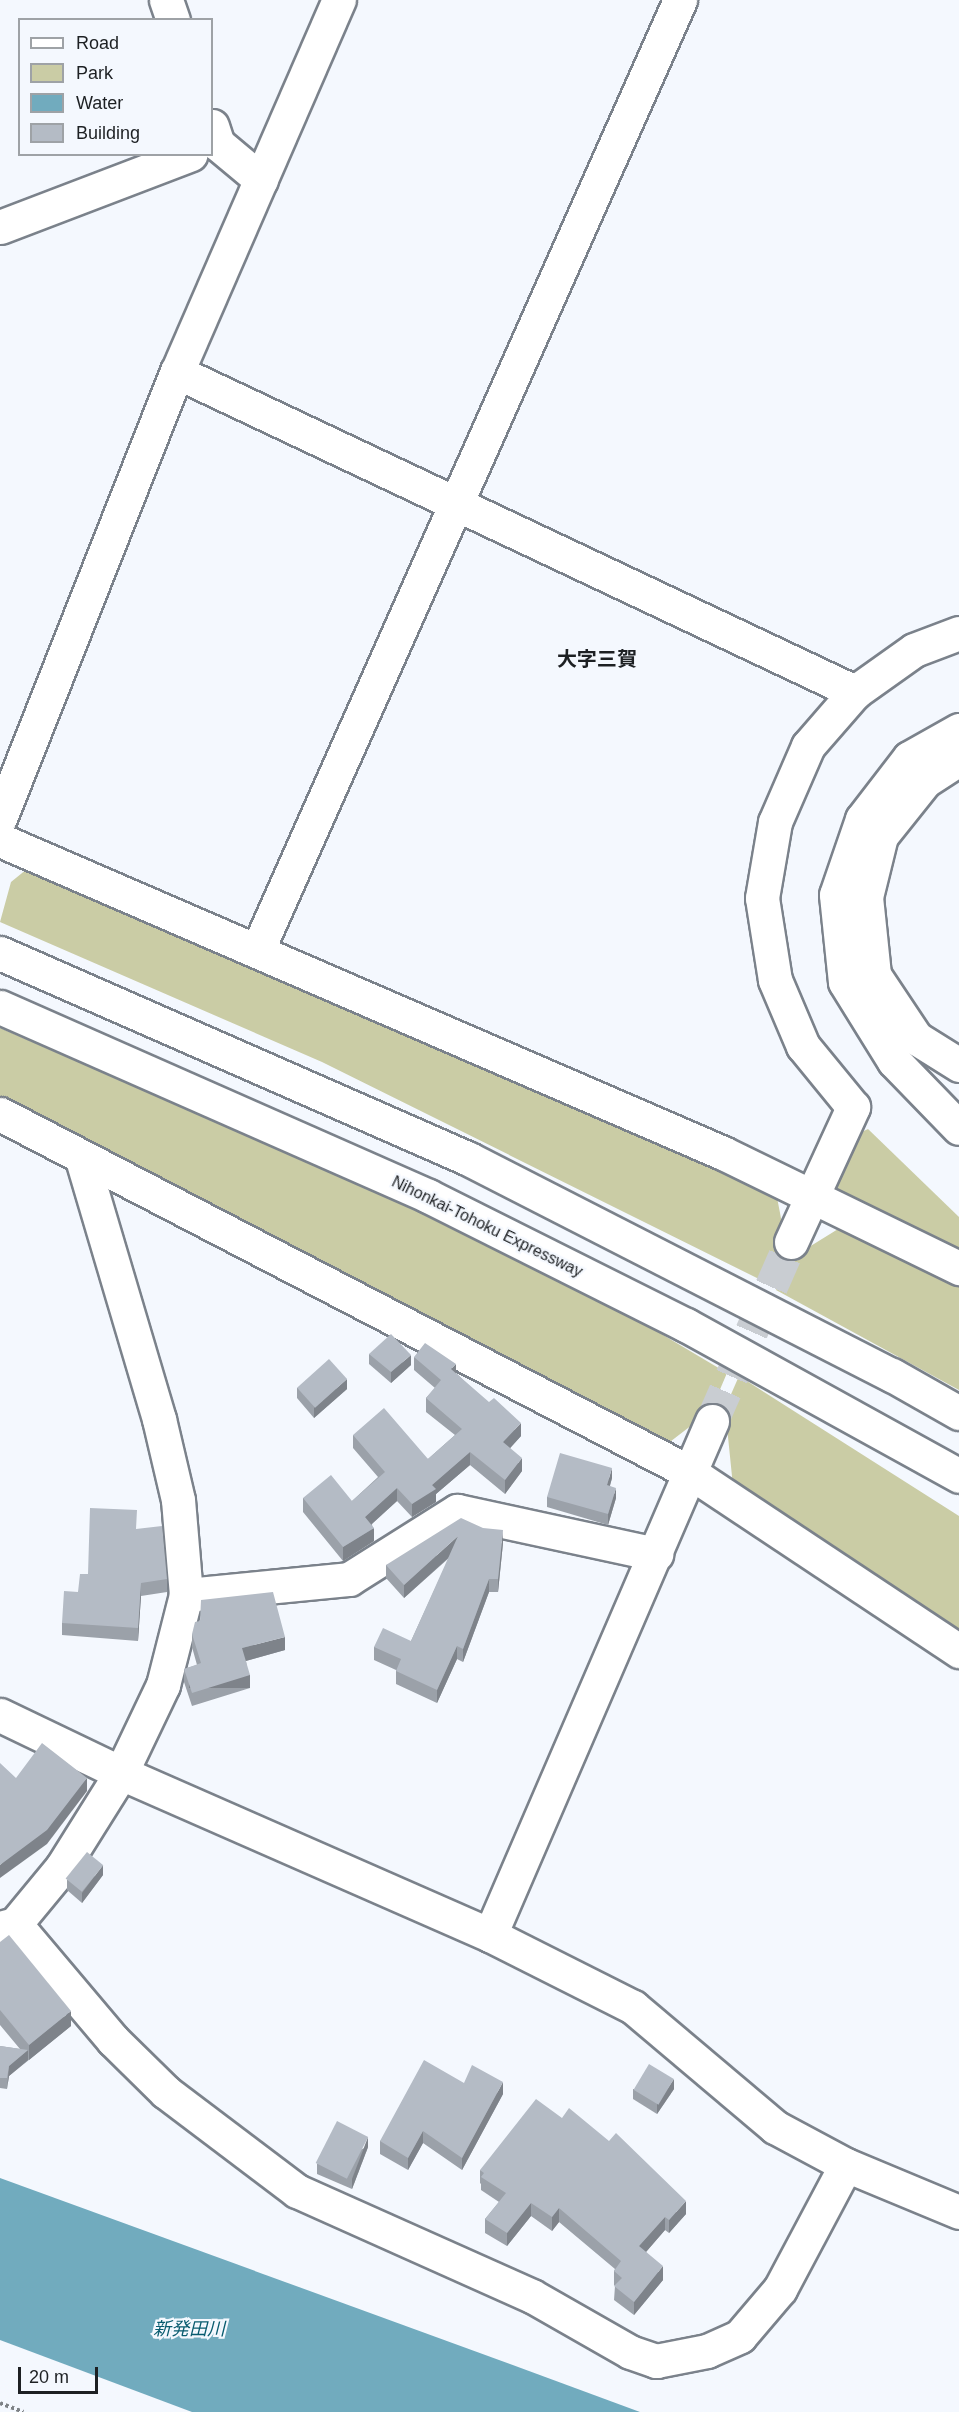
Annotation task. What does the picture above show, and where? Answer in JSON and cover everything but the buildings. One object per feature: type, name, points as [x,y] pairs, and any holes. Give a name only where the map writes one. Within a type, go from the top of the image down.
[{"type":"main road","points":[[166,0],[172,18]]},
{"type":"main road","points":[[0,818],[177,372],[339,0]]},
{"type":"main road","points":[[257,951],[680,0]]},
{"type":"main road","points":[[213,146],[261,180]]},
{"type":"main road","points":[[0,227],[176,156]]},
{"type":"main road","points":[[177,372],[855,692]]},
{"type":"main road","points":[[791,1242],[853,1107],[803,1046],[775,980],[762,898],[775,822],[808,746],[855,692],[914,650],[959,633]]},
{"type":"main road","points":[[959,730],[909,758],[862,819],[836,895],[845,982],[894,1061],[959,1128]]},
{"type":"main road","points":[[959,759],[925,781],[881,836],[866,897],[874,975],[916,1038],[959,1065]]},
{"type":"main road","points":[[0,840],[723,1153],[959,1268]]},
{"type":"main road","points":[[0,953],[469,1159],[882,1370],[959,1413]]},
{"type":"main road","name":"Nihonkai-Tohoku Expressway","points":[[0,1007],[428,1196],[686,1325],[959,1476]]},
{"type":"main road","points":[[0,1114],[82,1159],[691,1473],[959,1651]]},
{"type":"main road","points":[[82,1159],[159,1419],[178,1500],[186,1595],[163,1685],[121,1773],[62,1867],[8,1926],[113,2040],[166,2092],[297,2191],[532,2296],[630,2352],[656,2361],[707,2351],[740,2336],[780,2289],[846,2165]]},
{"type":"main road","points":[[490,1935],[712,1421]]},
{"type":"main road","points":[[186,1595],[349,1579],[457,1511],[656,1554]]},
{"type":"main road","points":[[0,1715],[121,1773],[490,1935],[633,2007],[775,2127],[846,2165],[959,2212]]},
{"type":"path","points":[[1,2405],[23,2412]]},
{"type":"green space","points":[[27,869],[775,1187],[786,1244],[769,1284],[322,1062],[0,922],[11,882]]},
{"type":"green space","points":[[0,1028],[356,1181],[648,1326],[727,1373],[707,1420],[701,1418],[662,1448],[0,1108]]},
{"type":"green space","points":[[868,1129],[959,1217],[959,1254],[829,1189],[849,1138]]},
{"type":"green space","points":[[851,1221],[959,1274],[959,1390],[776,1290],[794,1247],[801,1252]]},
{"type":"green space","points":[[739,1376],[959,1516],[959,1643],[734,1496],[727,1427],[718,1424]]},
{"type":"water","name":"新発田川","points":[[0,2178],[640,2412],[192,2412],[0,2340]]},
{"type":"tunnel","points":[[712,1421],[791,1242]]},
{"type":"district","name":"大字三賀","points":[[597,659]]}]
